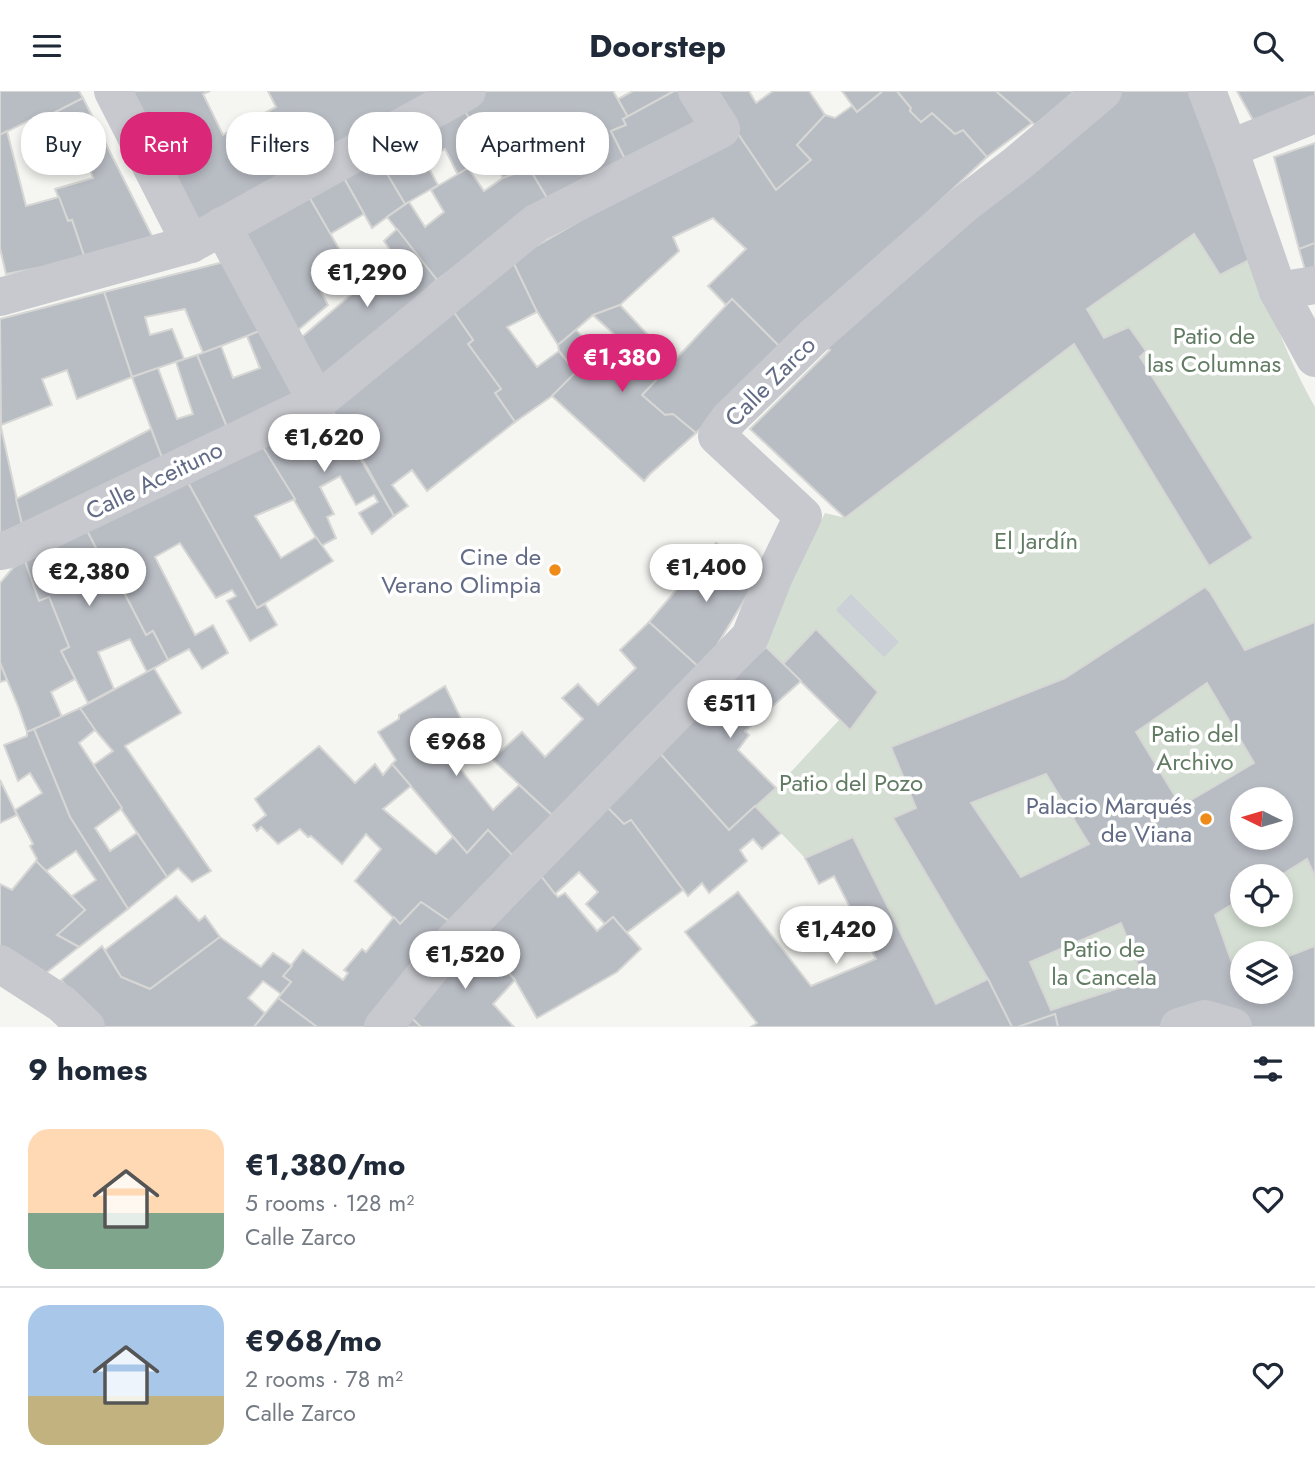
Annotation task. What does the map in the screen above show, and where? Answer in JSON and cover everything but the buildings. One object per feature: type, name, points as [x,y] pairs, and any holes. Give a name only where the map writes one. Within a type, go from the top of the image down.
[{"type":"street","points":[[113,91],[317,402]]},
{"type":"street","points":[[0,297],[206,235],[467,91]]},
{"type":"street","name":"Calle Aceituno","points":[[0,551],[10,549],[317,402],[536,223],[721,129],[697,91]]},
{"type":"street","name":"Calle Zarco","points":[[383,1027],[445,950],[750,637],[803,516],[717,436],[729,419],[813,337],[963,205],[1018,163],[1103,91]]},
{"type":"street","points":[[1207,91],[1278,291],[1315,358]]},
{"type":"street","points":[[1229,149],[1315,114]]},
{"type":"street","points":[[1278,291],[1315,285]]},
{"type":"street","points":[[0,964],[62,1004],[86,1027]]},
{"type":"street","points":[[1179,1027],[1205,1019],[1233,1027]]},
{"type":"green space","points":[[1194,234],[1220,274],[1253,258],[1280,334],[1315,407],[1315,622],[1245,650],[1205,587],[916,808],[894,817],[988,979],[936,1004],[853,838],[805,858],[755,806],[776,788],[840,719],[850,729],[878,692],[816,629],[783,664],[759,638],[825,513],[846,518],[1074,344],[1209,565],[1253,538],[1140,357],[1146,351],[1129,328],[1104,338],[1087,309]]},
{"type":"green space","name":"Patio del Archivo","points":[[1207,683],[1254,763],[1181,806],[1136,732]]},
{"type":"green space","points":[[1046,774],[1089,844],[1021,877],[971,803]]},
{"type":"green space","points":[[1307,859],[1315,877],[1315,946],[1293,954],[1293,941],[1230,941],[1230,957],[1215,915],[1230,906],[1230,927],[1293,927],[1293,868]]},
{"type":"green space","name":"Patio de la Cancela","points":[[1121,923],[1144,980],[1051,1010],[1030,962]]},
{"type":"shaded area","points":[[851,594],[899,642],[884,657],[836,610]]},
{"type":"place","name":"Cine de Verano Olimpia","points":[[555,570]]},
{"type":"place","name":"Palacio Marqués de Viana","points":[[1206,819]]},
{"type":"park label","name":"Patio de las Columnas","points":[[1214,349]]},
{"type":"park label","name":"El Jardín","points":[[1036,540]]},
{"type":"park label","name":"Patio del Pozo","points":[[851,782]]}]
